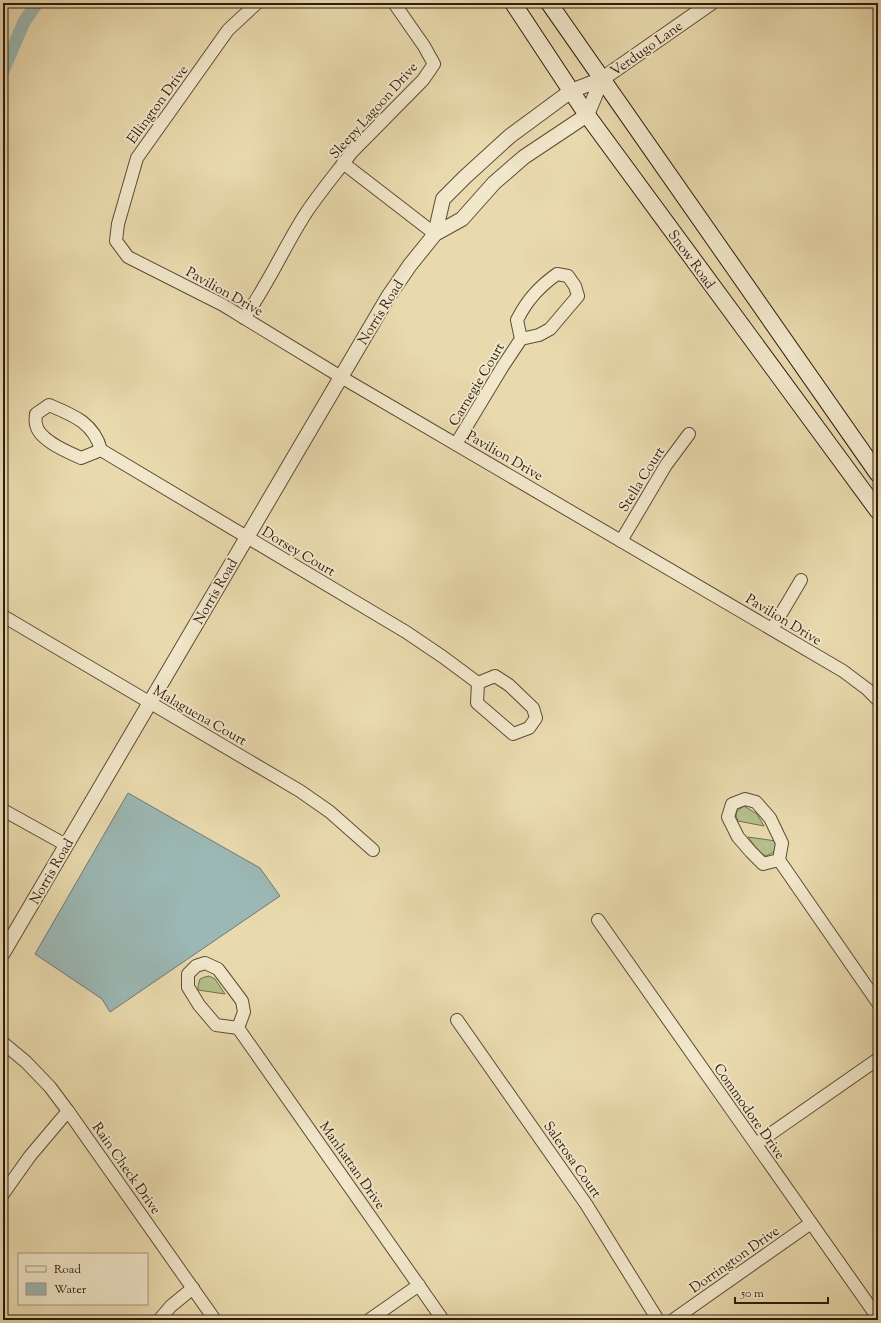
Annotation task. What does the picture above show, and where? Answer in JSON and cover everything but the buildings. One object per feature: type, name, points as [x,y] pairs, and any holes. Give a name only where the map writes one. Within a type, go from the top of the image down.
[{"type":"main road","name":"Snow Road","points":[[512,3],[587,115],[878,511]]},
{"type":"main road","name":"Snow Road","points":[[549,3],[878,474]]},
{"type":"street","name":"Ellington Drive","points":[[116,241],[118,224],[137,158],[228,30],[257,3]]},
{"type":"street","name":"Sleepy Lagoon Drive","points":[[244,318],[257,300],[306,213],[343,163],[422,80],[434,64],[424,46],[394,3]]},
{"type":"street","name":"Verdugo Lane","points":[[602,79],[711,3]]},
{"type":"street","name":"Norris Road","points":[[435,234],[443,199],[510,136],[571,91],[602,79]]},
{"type":"street","points":[[587,115],[602,79]]},
{"type":"street","name":"Norris Road","points":[[3,953],[388,297],[410,265],[435,234],[462,219],[494,183],[524,157],[587,115]]},
{"type":"street","points":[[343,163],[435,234]]},
{"type":"street","name":"Pavilion Drive","points":[[116,241],[128,258],[223,305],[341,377],[843,671],[867,689],[878,700]]},
{"type":"street","name":"Carnegie Court","points":[[456,444],[521,339],[539,335],[550,329],[578,296],[575,286],[568,276],[557,274],[544,283],[524,306],[517,320],[521,339]]},
{"type":"street","points":[[49,404],[70,413],[88,426],[98,440],[101,450],[81,458],[59,448],[41,435],[35,425],[36,414],[49,404]]},
{"type":"street","name":"Stella Court","points":[[621,541],[666,465],[689,434]]},
{"type":"street","name":"Dorsey Court","points":[[101,450],[246,538],[406,632],[478,683]]},
{"type":"street","points":[[772,629],[801,580]]},
{"type":"street","name":"Malaguena Court","points":[[3,616],[300,791],[330,812],[374,850]]},
{"type":"street","points":[[495,676],[510,685],[533,708],[536,718],[529,728],[513,734],[477,703],[478,683],[495,676]]},
{"type":"street","points":[[779,860],[763,864],[738,837],[728,817],[732,804],[745,799],[756,802],[770,818],[782,843],[779,860],[878,1003]]},
{"type":"street","points":[[3,810],[66,845]]},
{"type":"street","name":"Commodore Drive","points":[[598,920],[878,1318]]},
{"type":"street","points":[[205,963],[218,969],[242,1001],[244,1012],[238,1028],[216,1025],[199,1005],[188,987],[188,974],[196,966],[205,963]]},
{"type":"street","name":"Salerosa Court","points":[[457,1020],[586,1204],[658,1320]]},
{"type":"street","name":"Manhattan Drive","points":[[238,1028],[443,1320]]},
{"type":"street","name":"Rain Check Drive","points":[[3,1043],[26,1062],[50,1087],[215,1320]]},
{"type":"street","points":[[756,1144],[878,1059]]},
{"type":"street","points":[[3,1194],[30,1156],[68,1111]]},
{"type":"street","name":"Dorrington Drive","points":[[673,1320],[811,1223]]},
{"type":"street","points":[[369,1320],[419,1285]]},
{"type":"street","points":[[159,1320],[171,1306],[193,1288]]},
{"type":"green space","points":[[744,806],[757,814],[764,826],[738,821],[736,816],[737,811]]},
{"type":"green space","points":[[748,837],[776,841],[776,848],[774,852],[766,856],[760,853]]},
{"type":"green space","points":[[209,976],[215,979],[225,994],[198,990],[200,979]]},
{"type":"water","points":[[128,793],[260,868],[280,896],[110,1012],[102,999],[35,954]]},
{"type":"waterway","points":[[3,71],[24,22],[37,3]]}]
